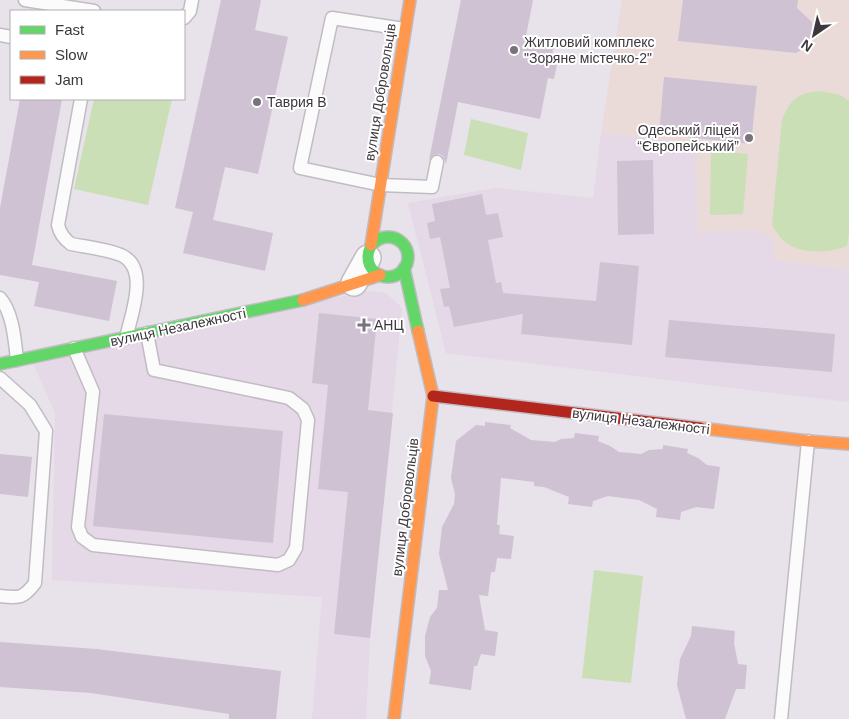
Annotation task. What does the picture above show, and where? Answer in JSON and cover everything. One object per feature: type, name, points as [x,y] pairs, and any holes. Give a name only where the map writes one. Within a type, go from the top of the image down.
[{"type":"street","name":"вулиця Добровольців","points":[[376,264],[381,186],[410,0]]},
{"type":"street","name":"вулиця Добровольців","points":[[381,186],[389,213]]},
{"type":"street","name":"вулиця Добровольців","points":[[376,264],[383,238],[395,234],[406,248],[408,255],[404,268],[433,396],[394,719]]},
{"type":"street","name":"вулиця Незалежності","points":[[0,364],[297,302],[354,283],[376,264]]},
{"type":"street","points":[[376,264],[400,273],[404,268]]},
{"type":"street","points":[[376,264],[410,300]]},
{"type":"street","name":"вулиця Незалежності","points":[[433,396],[808,441],[849,444]]},
{"type":"lane","points":[[25,0],[88,10]]},
{"type":"lane","points":[[185,17],[190,11],[192,0]]},
{"type":"lane","points":[[404,29],[332,18],[300,168],[381,186],[432,187],[437,162]]},
{"type":"lane","points":[[81,100],[58,225],[65,240],[71,244],[123,256],[134,266],[138,282],[126,338]]},
{"type":"lane","points":[[0,298],[4,303],[13,330],[17,360]]},
{"type":"lane","points":[[74,348],[93,392],[78,527],[82,537],[93,545],[278,565],[289,560],[296,548],[308,420],[303,409],[288,398],[154,370],[147,333]]},
{"type":"lane","points":[[0,378],[30,406],[46,431],[35,583],[27,593],[18,598],[0,596]]},
{"type":"lane","points":[[781,719],[808,441]]},
{"type":"shaded area","name":"Одеський ліцей “Європейський”","points":[[622,0],[849,0],[849,270],[775,260],[773,240],[758,230],[698,232],[695,144],[601,133]]},
{"type":"shaded area","points":[[601,133],[696,144],[698,232],[758,230],[773,240],[775,260],[849,270],[849,402],[446,353],[408,203],[496,188],[593,198]]},
{"type":"shaded area","points":[[367,291],[385,293],[402,308],[370,638],[366,719],[312,719],[322,597],[52,580],[55,413],[32,361]]},
{"type":"green space","points":[[820,91],[840,95],[849,101],[849,232],[847,246],[839,249],[812,251],[803,250],[787,243],[780,237],[772,224],[782,120],[788,107],[796,98],[806,93]]},
{"type":"green space","points":[[94,100],[172,100],[148,205],[74,189]]},
{"type":"green space","points":[[471,119],[528,133],[521,170],[464,155]]},
{"type":"green space","points":[[711,150],[748,154],[743,214],[710,215]]},
{"type":"green space","points":[[594,570],[643,576],[631,683],[582,678]]},
{"type":"building","points":[[221,0],[261,0],[255,30],[288,37],[258,174],[225,167],[213,220],[273,233],[265,271],[183,253],[193,212],[175,208]]},
{"type":"building","points":[[461,0],[533,0],[526,36],[555,42],[551,59],[558,60],[554,79],[548,78],[540,119],[458,102],[446,164],[443,156],[439,154],[434,155],[429,160]]},
{"type":"building","points":[[683,0],[798,0],[797,8],[812,22],[809,45],[796,53],[678,41]]},
{"type":"building","points":[[664,77],[757,86],[751,144],[659,134]]},
{"type":"building","points":[[20,100],[62,100],[32,265],[117,281],[109,321],[34,306],[39,282],[0,275],[0,208]]},
{"type":"building","points":[[653,160],[654,234],[618,235],[617,161]]},
{"type":"building","points":[[482,194],[486,215],[498,213],[503,237],[488,240],[496,283],[501,282],[503,293],[596,301],[600,262],[639,266],[632,345],[521,334],[523,314],[454,327],[449,306],[444,307],[440,289],[450,288],[440,237],[430,239],[427,223],[435,221],[432,204]]},
{"type":"building","points":[[319,313],[377,319],[368,410],[393,413],[370,638],[334,634],[348,492],[318,489],[328,385],[312,383]]},
{"type":"building","points":[[669,320],[835,334],[832,372],[665,357]]},
{"type":"building","points":[[104,414],[283,431],[273,543],[93,526]]},
{"type":"building","points":[[485,422],[511,425],[510,428],[531,440],[555,442],[561,439],[574,438],[575,433],[599,436],[598,441],[619,452],[641,454],[649,450],[663,449],[663,445],[688,449],[687,453],[707,465],[720,467],[714,509],[696,507],[681,512],[680,520],[656,517],[657,509],[639,500],[608,496],[593,501],[592,507],[568,504],[569,497],[544,487],[534,486],[534,482],[501,478],[497,525],[500,525],[499,534],[514,536],[511,559],[497,558],[495,572],[491,572],[488,596],[479,595],[485,630],[498,632],[495,656],[481,654],[477,666],[474,666],[471,690],[429,684],[431,671],[425,656],[425,636],[430,617],[437,608],[439,590],[448,590],[439,554],[442,527],[454,504],[455,494],[451,478],[456,441],[476,425],[485,426]]},
{"type":"building","points":[[0,454],[32,457],[28,497],[0,494]]},
{"type":"building","points":[[692,626],[735,631],[734,643],[738,664],[747,665],[745,689],[736,689],[725,719],[686,719],[677,685],[680,659],[691,636]]},
{"type":"building","points":[[0,642],[96,649],[281,671],[276,719],[229,719],[229,714],[91,693],[0,687]]},
{"type":"traffic: fast","points":[[388,237],[402,243],[408,257],[402,271],[388,277],[374,271],[368,257],[374,243],[388,237]]},
{"type":"traffic: fast","points":[[404,268],[418,331]]},
{"type":"traffic: fast","points":[[0,364],[303,300]]},
{"type":"traffic: slow","points":[[371,245],[410,0]]},
{"type":"traffic: slow","points":[[303,300],[380,275]]},
{"type":"traffic: slow","points":[[394,719],[433,396],[418,331]]},
{"type":"traffic: slow","points":[[700,428],[849,444]]},
{"type":"traffic: jam","points":[[433,396],[700,428]]},
{"type":"place","name":"Житловий комплекс \"Зоряне містечко-2\"","points":[[514,50]]},
{"type":"place","name":"Таврия В","points":[[257,102]]},
{"type":"place","name":"Одеський ліцей “Європейський”","points":[[749,138]]},
{"type":"place","name":"АНЦ","points":[[364,325]]}]
